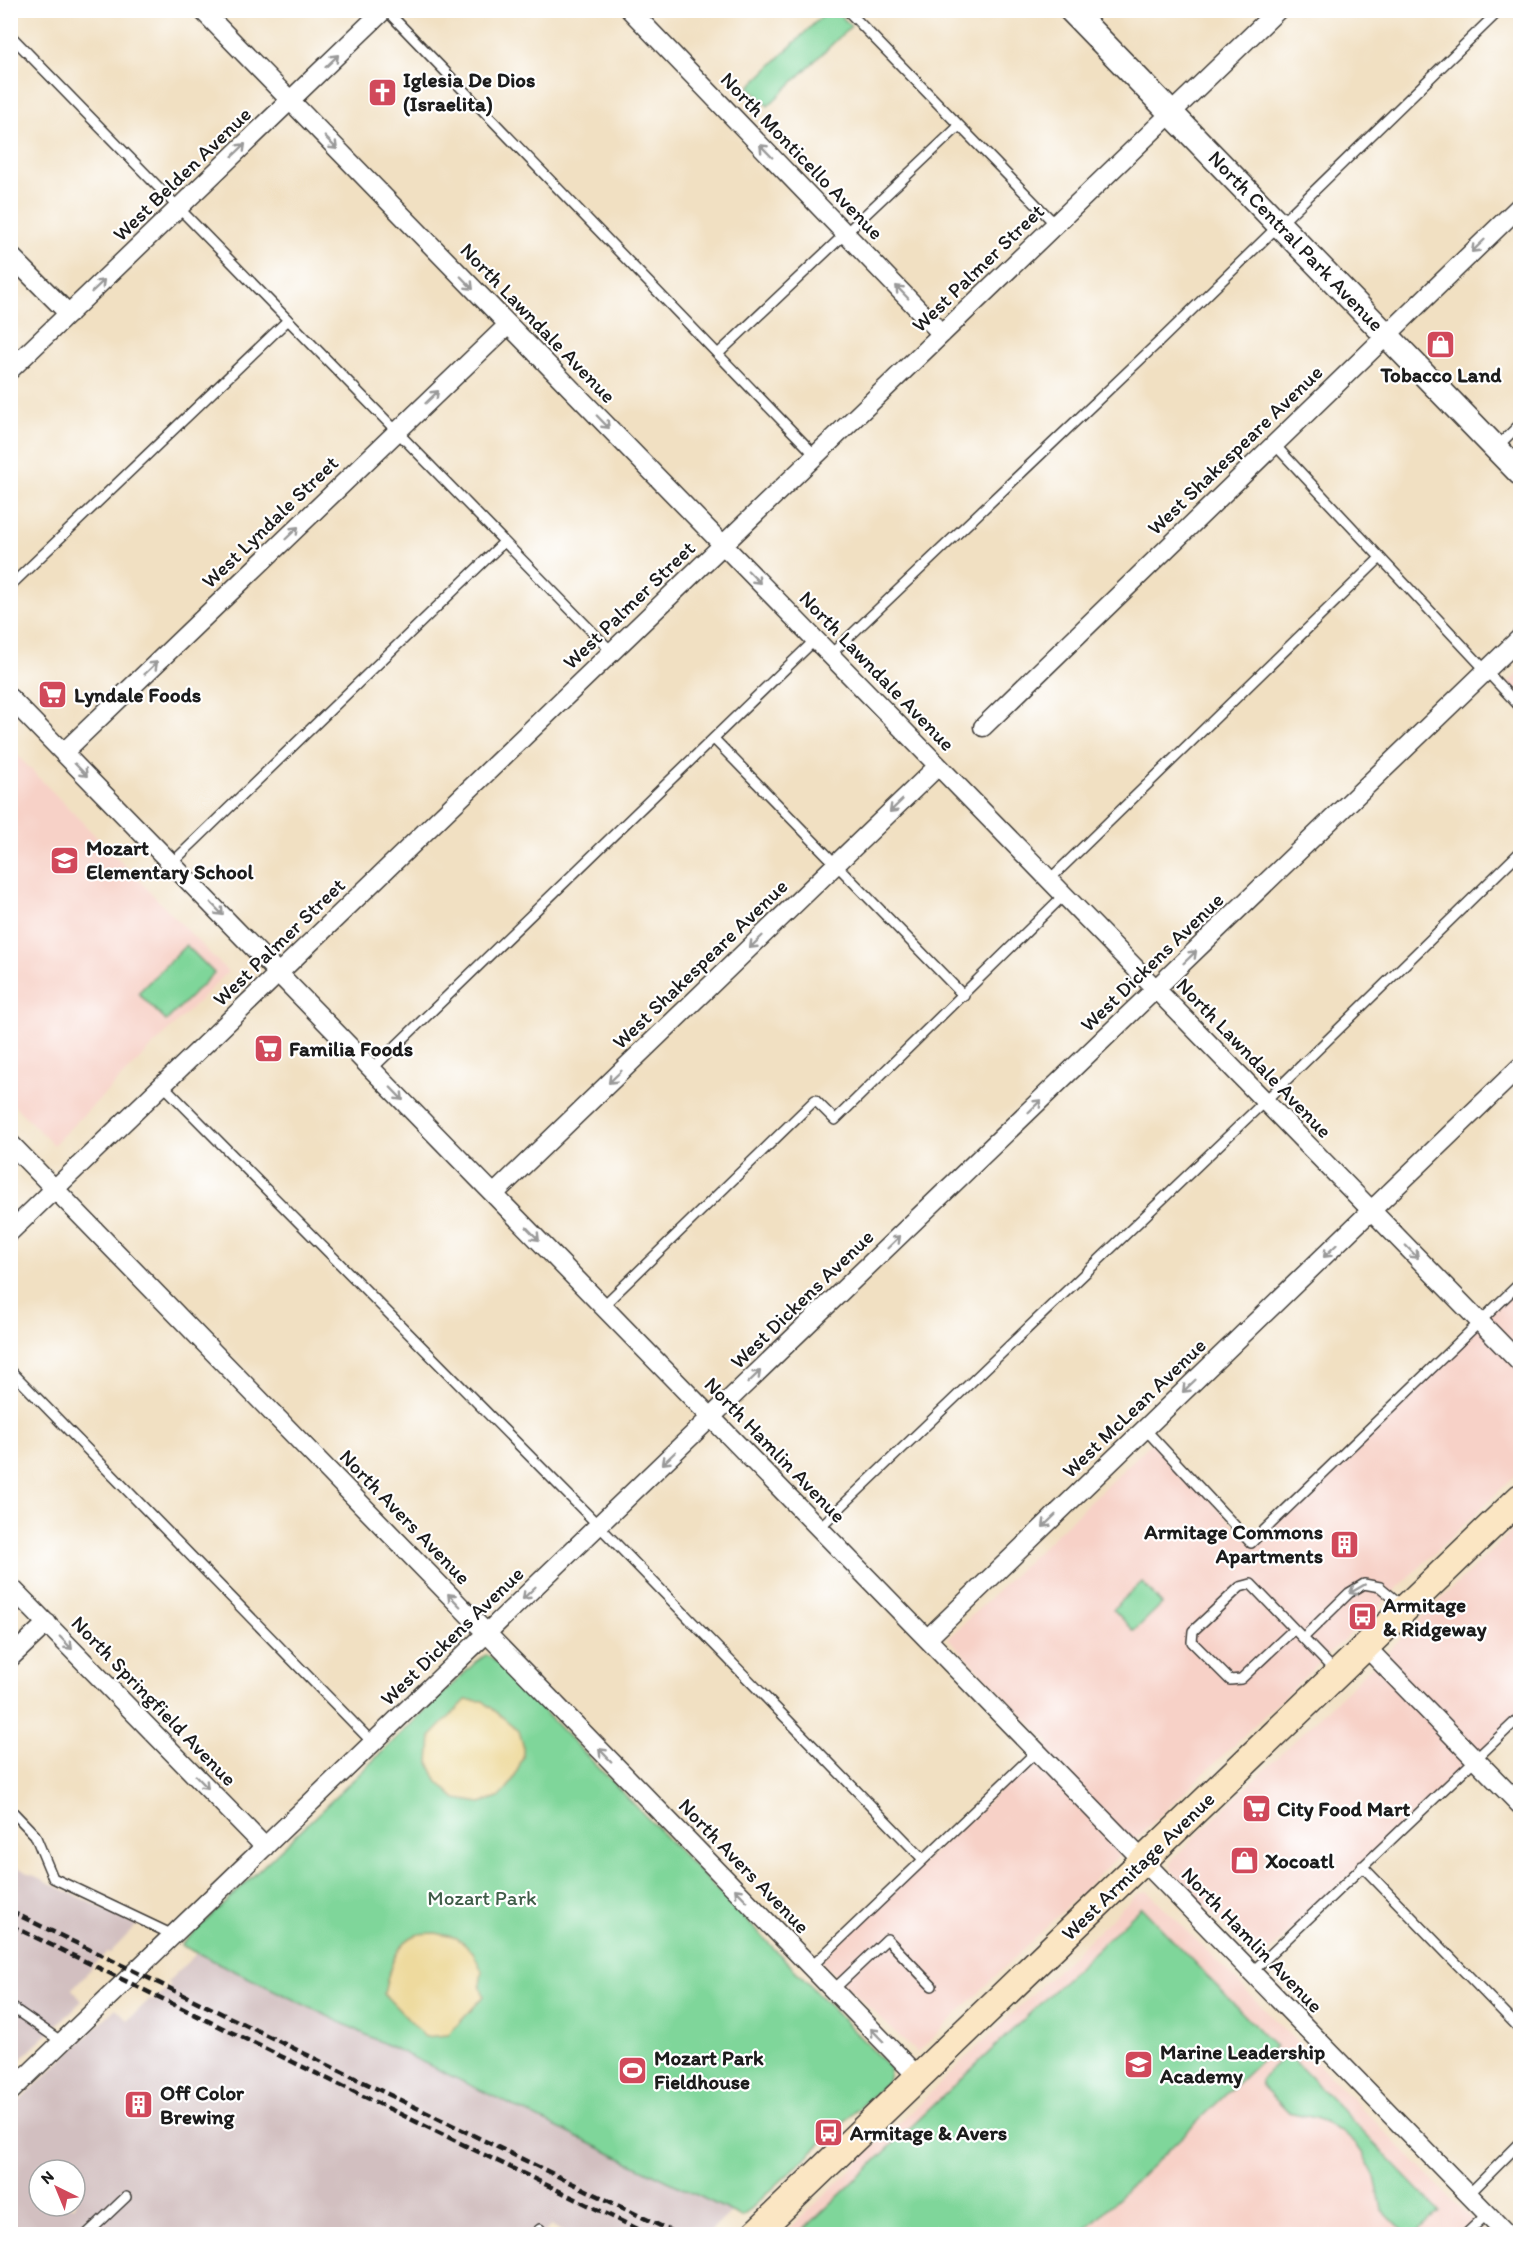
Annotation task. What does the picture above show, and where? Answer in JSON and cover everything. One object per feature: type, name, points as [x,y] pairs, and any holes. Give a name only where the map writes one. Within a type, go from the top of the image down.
[{"type":"main road","name":"West Armitage Avenue","points":[[755,2235],[1521,1498]]},
{"type":"street","name":"North Lawndale Avenue","points":[[202,10],[1521,1363]]},
{"type":"street","name":"West Belden Avenue","points":[[10,370],[385,10]]},
{"type":"street","name":"North Monticello Avenue","points":[[630,10],[942,334]]},
{"type":"street","name":"North Central Park Avenue","points":[[1071,10],[1521,473]]},
{"type":"street","name":"West Palmer Street","points":[[10,1232],[1278,10]]},
{"type":"street","name":"West Shakespeare Avenue","points":[[983,727],[1386,334],[1521,206]]},
{"type":"street","points":[[10,255],[69,314]]},
{"type":"street","name":"West Lyndale Street","points":[[64,752],[508,325]]},
{"type":"street","name":"West Dickens Avenue","points":[[10,2092],[1521,638]]},
{"type":"street","name":"North Hamlin Avenue","points":[[11,698],[1507,2235]]},
{"type":"street","name":"West Shakespeare Avenue","points":[[494,1194],[938,766]]},
{"type":"street","name":"West McLean Avenue","points":[[927,1639],[1521,1067]]},
{"type":"street","name":"North Avers Avenue","points":[[10,1143],[918,2077]]},
{"type":"street","name":"North Springfield Avenue","points":[[10,1586],[265,1847]]},
{"type":"street","points":[[10,1658],[47,1623]]},
{"type":"street","points":[[1366,1647],[1521,1805]]},
{"type":"lane","points":[[385,10],[816,456]]},
{"type":"lane","points":[[847,10],[1056,225]]},
{"type":"lane","points":[[830,655],[1163,338],[1500,10]]},
{"type":"lane","points":[[10,35],[612,652]]},
{"type":"lane","points":[[718,354],[959,126]]},
{"type":"lane","points":[[10,586],[288,320]]},
{"type":"lane","points":[[1496,448],[1521,424]]},
{"type":"lane","points":[[1274,444],[1521,707]]},
{"type":"lane","points":[[172,863],[504,542]]},
{"type":"lane","points":[[1049,880],[1380,558]]},
{"type":"lane","points":[[372,1069],[815,640]]},
{"type":"lane","points":[[714,739],[964,996]]},
{"type":"lane","points":[[819,1528],[1521,852]]},
{"type":"lane","points":[[603,1306],[815,1100],[836,1120],[1065,895]]},
{"type":"lane","points":[[163,1085],[599,1526],[922,1859]]},
{"type":"lane","points":[[1145,1429],[1251,1543],[1521,1283]]},
{"type":"lane","points":[[10,1370],[373,1743]]},
{"type":"lane","points":[[1294,1629],[1240,1679],[1230,1680],[1192,1642],[1192,1631],[1240,1587],[1251,1584],[1338,1674]]},
{"type":"lane","points":[[1303,1638],[1349,1593],[1364,1584],[1380,1587],[1406,1609]]},
{"type":"lane","points":[[1252,1972],[1521,1717]]},
{"type":"lane","points":[[811,1967],[1037,1751]]},
{"type":"lane","points":[[10,1809],[35,1835],[52,1878],[173,1935]]},
{"type":"lane","points":[[1362,1866],[1521,2029]]},
{"type":"lane","points":[[833,1990],[887,1939],[933,1986]]},
{"type":"lane","points":[[10,2006],[62,2042]]},
{"type":"lane","points":[[1468,2194],[1521,2143]]},
{"type":"lane","points":[[87,2235],[126,2196]]},
{"type":"lane","points":[[1466,2235],[1487,2214]]},
{"type":"shaded area","points":[[1520,672],[1520,698],[1507,684]]},
{"type":"shaded area","name":"Mozart Elementary School","points":[[10,748],[228,972],[53,1145],[11,1102]]},
{"type":"shaded area","points":[[1520,1283],[1520,1471],[1146,1829],[917,2053],[820,1961],[1050,1743],[948,1638],[1154,1440],[1251,1543]]},
{"type":"shaded area","points":[[1520,1523],[1520,1714],[1259,1961],[1185,1887],[1172,1871],[1171,1864],[1174,1857]]},
{"type":"shaded area","points":[[10,1864],[137,1925],[110,1953],[107,1952],[72,1989],[82,2001],[15,2065],[10,2061]]},
{"type":"shaded area","name":"Marine Leadership Academy","points":[[1146,1891],[1486,2234],[784,2234],[1135,1895]]},
{"type":"shaded area","points":[[197,1953],[731,2212],[708,2234],[567,2234],[551,2226],[542,2234],[11,2234],[11,2109],[116,2008],[128,2020],[149,2000],[152,2001],[171,1985],[167,1982]]},
{"type":"green space","points":[[827,11],[836,11],[851,26],[768,106],[749,87]]},
{"type":"green space","points":[[186,945],[214,973],[166,1021],[138,993]]},
{"type":"green space","points":[[1142,1582],[1162,1604],[1134,1631],[1113,1609]]},
{"type":"green space","name":"Mozart Park","points":[[486,1655],[495,1661],[889,2067],[890,2074],[887,2082],[742,2217],[181,1945],[476,1662]]},
{"type":"green space","points":[[1141,1907],[1275,2047],[1081,2234],[799,2234]]},
{"type":"green space","points":[[1287,2053],[1439,2211],[1415,2234],[1407,2234],[1382,2209],[1375,2177],[1355,2143],[1343,2133],[1316,2118],[1288,2112],[1261,2085],[1261,2079]]},
{"type":"sand","points":[[466,1700],[483,1701],[519,1731],[523,1745],[523,1757],[512,1782],[501,1796],[481,1803],[456,1799],[438,1782],[429,1763],[431,1736]]},
{"type":"sand","points":[[436,1933],[457,1938],[473,1952],[482,1971],[480,1985],[484,1996],[448,2035],[425,2037],[384,1994],[393,1960],[402,1945],[416,1935]]},
{"type":"railway","points":[[10,1911],[677,2234]]},
{"type":"railway","points":[[10,1925],[648,2234]]},
{"type":"place","name":"Iglesia De Dios (Israelita)","points":[[382,92]]},
{"type":"place","name":"Tobacco Land","points":[[1441,344]]},
{"type":"place","name":"Lyndale Foods","points":[[53,695]]},
{"type":"place","name":"Mozart Elementary School","points":[[65,860]]},
{"type":"place","name":"Familia Foods","points":[[268,1049]]},
{"type":"place","name":"Armitage Commons Apartments","points":[[1344,1544]]},
{"type":"place","name":"Armitage & Ridgeway","points":[[1362,1617]]},
{"type":"place","name":"City Food Mart","points":[[1256,1809]]},
{"type":"place","name":"Xocoatl","points":[[1244,1861]]},
{"type":"place","name":"Marine Leadership Academy","points":[[1139,2064]]},
{"type":"place","name":"Mozart Park Fieldhouse","points":[[633,2070]]},
{"type":"place","name":"Off Color Brewing","points":[[139,2105]]},
{"type":"place","name":"Armitage & Avers","points":[[829,2133]]}]
